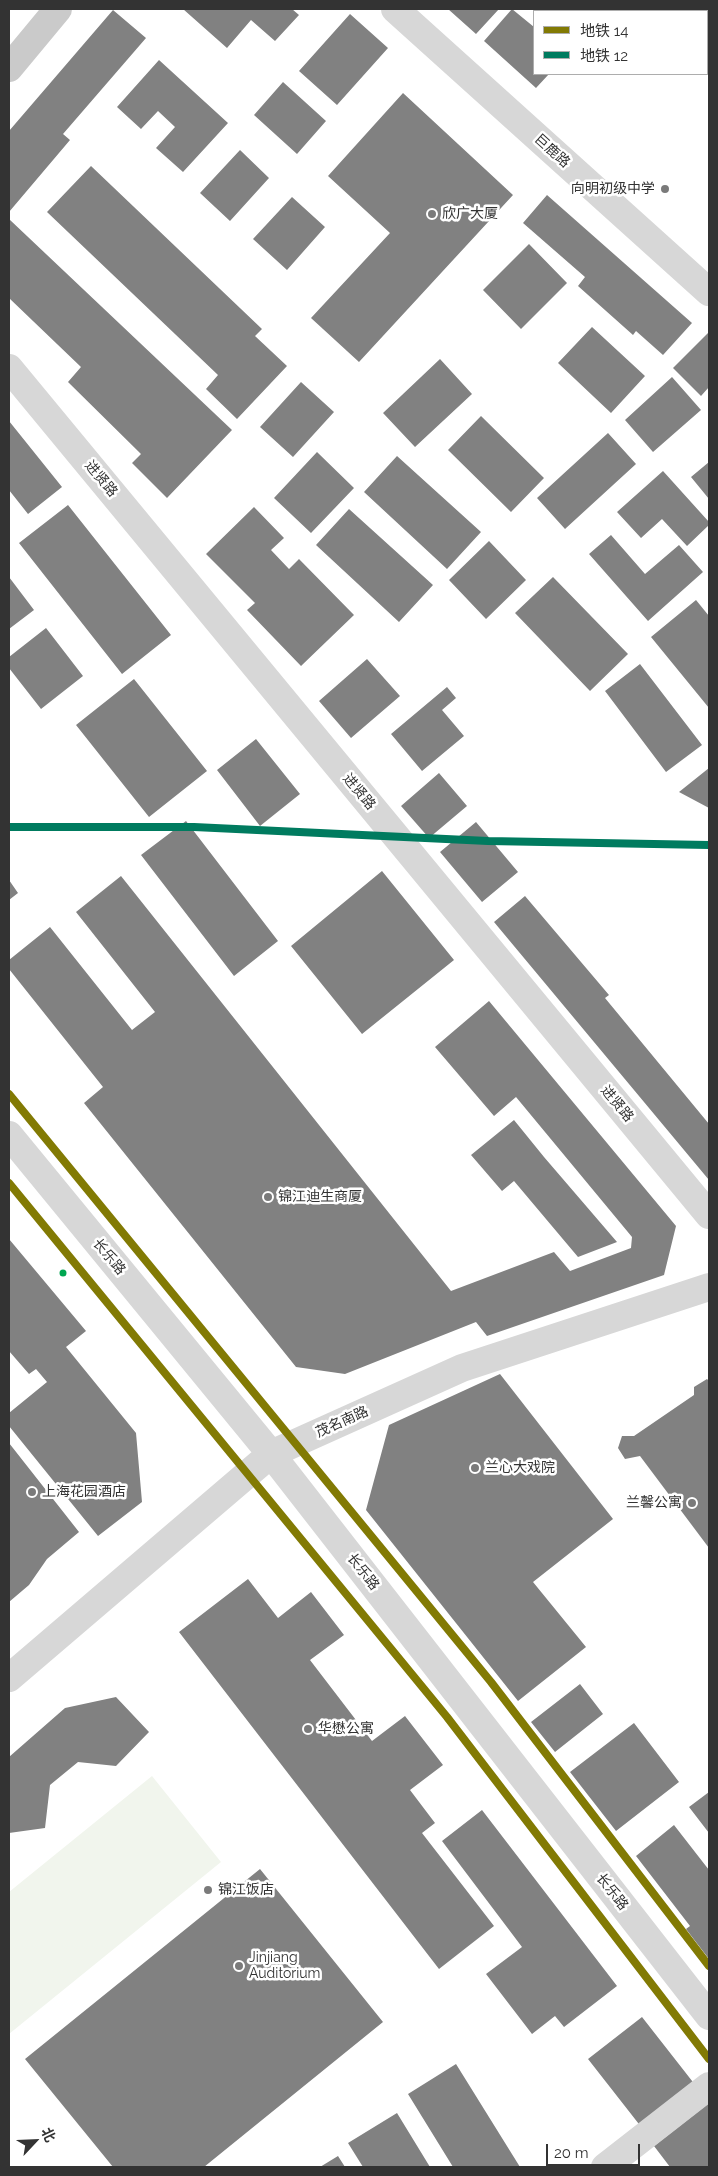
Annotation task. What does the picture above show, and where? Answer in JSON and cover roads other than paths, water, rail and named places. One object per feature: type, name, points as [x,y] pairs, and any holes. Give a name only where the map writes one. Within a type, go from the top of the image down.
[{"type":"main road","points":[[9,68],[58,9]]},
{"type":"street","name":"巨鹿路","points":[[395,9],[709,292]]},
{"type":"street","name":"进贤路","points":[[9,368],[709,1215]]},
{"type":"street","name":"长乐路","points":[[9,1136],[271,1454],[709,2016]]},
{"type":"street","name":"茂名南路","points":[[9,1678],[271,1454],[462,1368],[709,1287]]},
{"type":"street","points":[[605,2167],[709,2086]]},
{"type":"metro line","name":"12","points":[[9,827],[194,827],[488,841],[709,845]]},
{"type":"metro line","name":"14","points":[[9,1094],[491,1682],[709,1966]]},
{"type":"metro line","name":"14","points":[[9,1183],[447,1717],[709,2059]]},
{"type":"place","name":"向明初级中学","points":[[665,189]]},
{"type":"place","name":"欣广大厦","points":[[432,214]]},
{"type":"place","name":"锦江迪生商厦","points":[[268,1197]]},
{"type":"place","name":"兰心大戏院","points":[[475,1468]]},
{"type":"place","name":"上海花园酒店","points":[[32,1492]]},
{"type":"place","name":"兰馨公寓","points":[[692,1503]]},
{"type":"place","name":"华懋公寓","points":[[308,1729]]},
{"type":"place","name":"锦江饭店","points":[[208,1890]]},
{"type":"place","name":"Jinjiang Auditorium","points":[[239,1966]]}]
